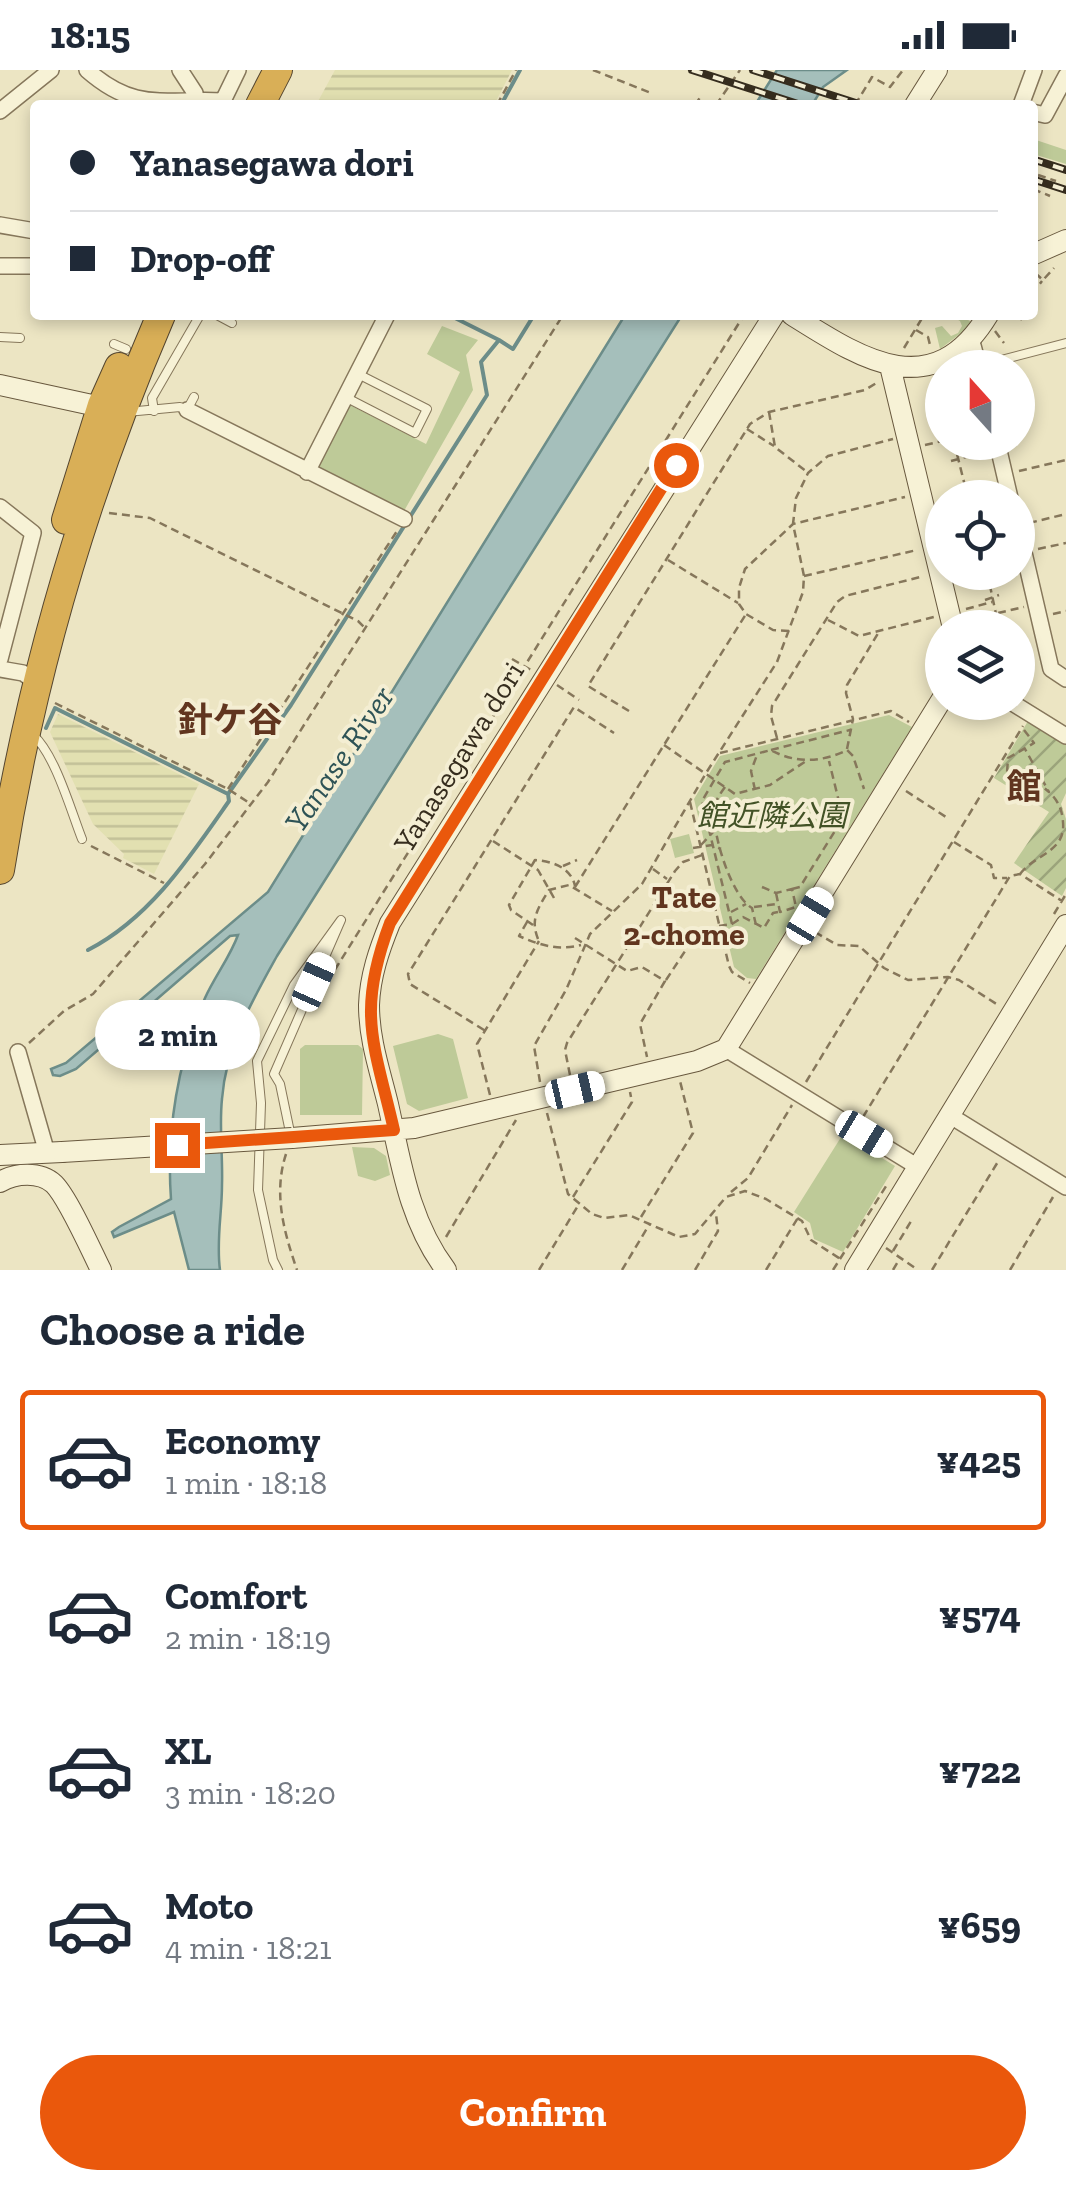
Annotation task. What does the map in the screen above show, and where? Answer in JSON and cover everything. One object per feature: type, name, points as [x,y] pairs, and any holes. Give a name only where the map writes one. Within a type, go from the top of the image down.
[{"type":"highway","points":[[233,100],[259,70]]},
{"type":"highway","points":[[263,100],[278,70]]},
{"type":"highway","points":[[0,870],[27,731],[15,671],[88,510],[111,409],[120,347],[138,320]]},
{"type":"highway","points":[[0,773],[15,671],[111,409],[157,320]]},
{"type":"street","points":[[0,111],[51,70]]},
{"type":"street","points":[[87,70],[106,87],[131,99],[164,100]]},
{"type":"street","points":[[180,70],[196,100]]},
{"type":"street","points":[[230,100],[238,70]]},
{"type":"street","points":[[917,100],[937,70]]},
{"type":"street","points":[[1023,100],[1034,70]]},
{"type":"street","points":[[1038,113],[1045,115],[1066,75],[1060,70]]},
{"type":"street","points":[[0,225],[30,230]]},
{"type":"street","points":[[1038,261],[1066,240]]},
{"type":"street","points":[[0,266],[30,266]]},
{"type":"street","points":[[307,472],[315,444],[347,398],[384,320]]},
{"type":"street","name":"Yanasegawa dori","points":[[446,1270],[425,1241],[413,1212],[370,1036],[374,968],[390,923],[771,320]]},
{"type":"street","points":[[800,320],[889,368],[935,362],[956,351],[981,323]]},
{"type":"street","points":[[980,350],[981,323]]},
{"type":"street","points":[[889,368],[948,610]]},
{"type":"street","points":[[0,385],[111,409]]},
{"type":"street","points":[[190,404],[307,472],[404,519]]},
{"type":"street","points":[[0,507],[33,533],[5,620],[15,671]]},
{"type":"street","points":[[1035,582],[1052,668],[1066,678]]},
{"type":"street","points":[[1035,717],[1066,736]]},
{"type":"street","points":[[0,1155],[394,1130],[698,1061],[726,1048],[929,720]]},
{"type":"street","points":[[847,1264],[918,1167],[1066,925]]},
{"type":"street","points":[[726,1048],[918,1167]]},
{"type":"street","points":[[18,1052],[43,1151]]},
{"type":"street","points":[[950,1115],[1061,1189]]},
{"type":"street","points":[[0,1182],[13,1176],[32,1175],[53,1184],[101,1270]]},
{"type":"lane","points":[[154,410],[152,398],[197,320]]},
{"type":"lane","points":[[0,337],[20,338]]},
{"type":"lane","points":[[1035,352],[1066,343]]},
{"type":"lane","points":[[347,398],[415,433],[427,409],[358,374]]},
{"type":"lane","points":[[111,409],[154,410],[190,404]]},
{"type":"lane","points":[[166,409],[172,423]]},
{"type":"lane","points":[[27,731],[39,740],[82,839]]},
{"type":"lane","points":[[278,1270],[258,1190],[261,1103],[257,1061],[294,985],[341,920],[274,1074],[292,1138]]},
{"type":"path","points":[[500,100],[516,70]]},
{"type":"path","points":[[593,70],[651,93]]},
{"type":"path","points":[[719,100],[740,70]]},
{"type":"path","points":[[858,100],[872,77],[890,87],[903,70]]},
{"type":"path","points":[[698,100],[701,96]]},
{"type":"path","points":[[1038,173],[1056,180]]},
{"type":"path","points":[[1038,191],[1050,196]]},
{"type":"path","points":[[1038,286],[1054,268]]},
{"type":"path","points":[[1038,271],[1043,280]]},
{"type":"path","points":[[1038,283],[1043,280]]},
{"type":"path","points":[[18,1052],[64,1011],[93,994],[251,804],[559,320]]},
{"type":"path","points":[[316,1002],[741,320]]},
{"type":"path","points":[[629,711],[588,686],[747,429],[758,416],[770,412],[865,390],[889,368],[921,320]]},
{"type":"path","points":[[981,323],[1003,337],[1004,343]]},
{"type":"path","points":[[915,330],[928,338],[932,350]]},
{"type":"path","points":[[770,412],[775,446]]},
{"type":"path","points":[[747,429],[808,473]]},
{"type":"path","points":[[542,1089],[534,1046],[566,990],[584,944],[597,924],[634,895],[777,662],[791,631],[804,592],[794,524],[796,498],[808,473],[828,456],[897,438]]},
{"type":"path","points":[[919,446],[925,446]]},
{"type":"path","points":[[1013,473],[1066,460]]},
{"type":"path","points":[[739,604],[738,579],[745,568],[794,524],[911,496]]},
{"type":"path","points":[[88,510],[150,518],[358,621],[365,628]]},
{"type":"path","points":[[1035,522],[1066,514]]},
{"type":"path","points":[[230,790],[345,617],[404,519]]},
{"type":"path","points":[[1035,550],[1066,542]]},
{"type":"path","points":[[804,576],[924,548]]},
{"type":"path","points":[[667,559],[773,630],[791,631]]},
{"type":"path","points":[[777,738],[772,706],[844,596],[925,576]]},
{"type":"path","points":[[716,590],[719,584]]},
{"type":"path","points":[[738,588],[748,587]]},
{"type":"path","points":[[991,590],[995,610]]},
{"type":"path","points":[[792,592],[804,592]]},
{"type":"path","points":[[985,600],[999,595]]},
{"type":"path","points":[[972,610],[994,602]]},
{"type":"path","points":[[1035,611],[1066,611]]},
{"type":"path","points":[[576,887],[746,614]]},
{"type":"path","points":[[826,620],[859,636],[925,622]]},
{"type":"path","points":[[763,742],[769,751],[808,760],[829,759],[847,750],[853,720],[847,685],[880,630]]},
{"type":"path","points":[[512,659],[525,666]]},
{"type":"path","points":[[15,671],[58,706],[251,804]]},
{"type":"path","points":[[552,681],[579,700]]},
{"type":"path","points":[[484,1030],[410,984],[408,974],[574,708],[614,733]]},
{"type":"path","points":[[718,754],[891,712],[915,725]]},
{"type":"path","points":[[802,1088],[1026,720]]},
{"type":"path","points":[[953,841],[991,865],[994,878],[1002,880],[1020,874],[1028,864],[1055,849],[1061,840],[1064,833],[1059,803],[1035,780],[1007,773],[1008,758],[1034,742],[1022,728]]},
{"type":"path","points":[[732,924],[702,801],[715,779],[726,762],[852,730]]},
{"type":"path","points":[[663,744],[736,794],[770,785],[808,760]]},
{"type":"path","points":[[1025,748],[1049,792]]},
{"type":"path","points":[[847,750],[853,756],[867,796]]},
{"type":"path","points":[[755,790],[751,770],[758,754]]},
{"type":"path","points":[[762,886],[776,894],[800,888],[843,818],[829,759]]},
{"type":"path","points":[[726,786],[715,802],[716,829],[733,887],[752,908],[756,925]]},
{"type":"path","points":[[900,788],[949,819]]},
{"type":"path","points":[[690,800],[714,913],[732,972],[755,986]]},
{"type":"path","points":[[700,846],[716,829]]},
{"type":"path","points":[[672,832],[674,838]]},
{"type":"path","points":[[82,839],[164,883]]},
{"type":"path","points":[[492,840],[538,870],[554,898]]},
{"type":"path","points":[[693,848],[712,846],[722,850]]},
{"type":"path","points":[[572,1081],[567,1043],[669,880],[683,862],[702,855]]},
{"type":"path","points":[[534,925],[509,905],[539,858],[562,866],[576,887]]},
{"type":"path","points":[[562,866],[578,860]]},
{"type":"path","points":[[651,869],[669,880]]},
{"type":"path","points":[[1020,874],[1062,900]]},
{"type":"path","points":[[859,1123],[1009,878]]},
{"type":"path","points":[[492,1101],[477,1044],[539,941],[534,913],[549,890],[569,885],[612,911]]},
{"type":"path","points":[[649,1063],[640,1024],[686,946],[704,932],[743,917],[756,925],[768,926],[773,914],[796,907],[792,889]]},
{"type":"path","points":[[776,894],[780,912]]},
{"type":"path","points":[[752,908],[778,903]]},
{"type":"path","points":[[729,913],[746,904]]},
{"type":"path","points":[[523,920],[517,934],[561,950],[584,944]]},
{"type":"path","points":[[814,931],[837,946],[859,946],[908,980],[960,980],[998,1005]]},
{"type":"path","points":[[575,938],[627,972],[642,967],[665,982]]},
{"type":"path","points":[[640,1219],[693,1132],[678,1075]]},
{"type":"path","points":[[572,1198],[632,1102],[628,1087]]},
{"type":"path","points":[[545,1106],[568,1194],[592,1214],[604,1218],[629,1215],[672,1236],[695,1234],[748,1178],[796,1100]]},
{"type":"path","points":[[440,1247],[516,1122],[514,1114]]},
{"type":"path","points":[[292,1138],[281,1169],[280,1208],[296,1270]]},
{"type":"path","points":[[932,1270],[1001,1157]]},
{"type":"path","points":[[833,1270],[847,1264],[885,1182]]},
{"type":"path","points":[[1018,1270],[1011,1268],[1061,1189]]},
{"type":"path","points":[[726,1197],[746,1193],[766,1199],[798,1217],[806,1225],[811,1240],[847,1264]]},
{"type":"path","points":[[539,1270],[579,1204]]},
{"type":"path","points":[[694,1270],[718,1231],[717,1208]]},
{"type":"path","points":[[766,1270],[798,1217]]},
{"type":"path","points":[[892,1252],[913,1218]]},
{"type":"path","points":[[622,1270],[650,1225]]},
{"type":"path","points":[[880,1244],[918,1270]]},
{"type":"path","points":[[893,1270],[901,1258]]},
{"type":"shaded area","points":[[335,70],[512,70],[497,100],[319,100]]},
{"type":"shaded area","points":[[58,714],[199,784],[154,874],[123,858],[124,854],[93,824],[50,732]]},
{"type":"green space","points":[[1038,141],[1066,150],[1066,164],[1038,156]]},
{"type":"green space","points":[[960,321],[971,322],[940,349],[935,328],[942,326],[951,336],[958,333]]},
{"type":"green space","points":[[442,326],[478,340],[466,355],[473,390],[404,511],[314,468],[348,404],[426,444],[460,372],[427,354]]},
{"type":"green space","name":"館近隣公園","points":[[889,715],[912,727],[756,979],[747,978],[734,967],[694,799],[720,756]]},
{"type":"green space","points":[[1028,721],[1066,745],[1066,793],[1061,804],[1066,819],[1066,888],[1062,896],[1014,863],[1049,812],[994,778]]},
{"type":"green space","points":[[689,834],[694,853],[675,858],[670,839]]},
{"type":"green space","points":[[438,1034],[453,1039],[468,1098],[419,1111],[407,1104],[393,1046]]},
{"type":"green space","points":[[305,1045],[358,1045],[363,1049],[362,1115],[300,1115],[300,1049]]},
{"type":"green space","points":[[843,1134],[895,1166],[843,1252],[814,1239],[810,1223],[794,1212]]},
{"type":"green space","points":[[352,1147],[374,1148],[386,1156],[390,1175],[375,1181],[358,1176]]},
{"type":"water","points":[[777,70],[847,70],[823,87],[815,100],[758,100]]},
{"type":"water","points":[[622,320],[679,320],[258,990],[224,1079],[220,1270],[189,1270],[174,1212],[114,1237],[112,1232],[171,1199],[172,1122],[181,1071],[205,998],[238,935],[230,936],[76,1069],[60,1076],[53,1075],[51,1069],[66,1063],[268,892]]},
{"type":"waterway","points":[[504,100],[520,70]]},
{"type":"waterway","points":[[46,728],[55,708],[228,794],[291,705],[487,395],[481,362],[499,340],[459,320]]},
{"type":"waterway","points":[[499,340],[513,349],[531,320]]},
{"type":"waterway","points":[[88,950],[150,904],[229,801],[228,794]]},
{"type":"railway","points":[[692,70],[785,100]]},
{"type":"railway","points":[[753,70],[846,100]]},
{"type":"railway","points":[[1038,161],[1066,170]]},
{"type":"railway","points":[[1038,181],[1066,190]]},
{"type":"district","name":"針ケ谷","points":[[230,720]]},
{"type":"district","name":"館","points":[[1024,787]]},
{"type":"district","name":"Tate 2-chome","points":[[684,916]]},
{"type":"route","points":[[177,1145],[394,1130],[370,1036],[369,1002],[374,968],[390,923],[676,465]]},
{"type":"water label","name":"Yanase River","points":[[339,759]]}]
